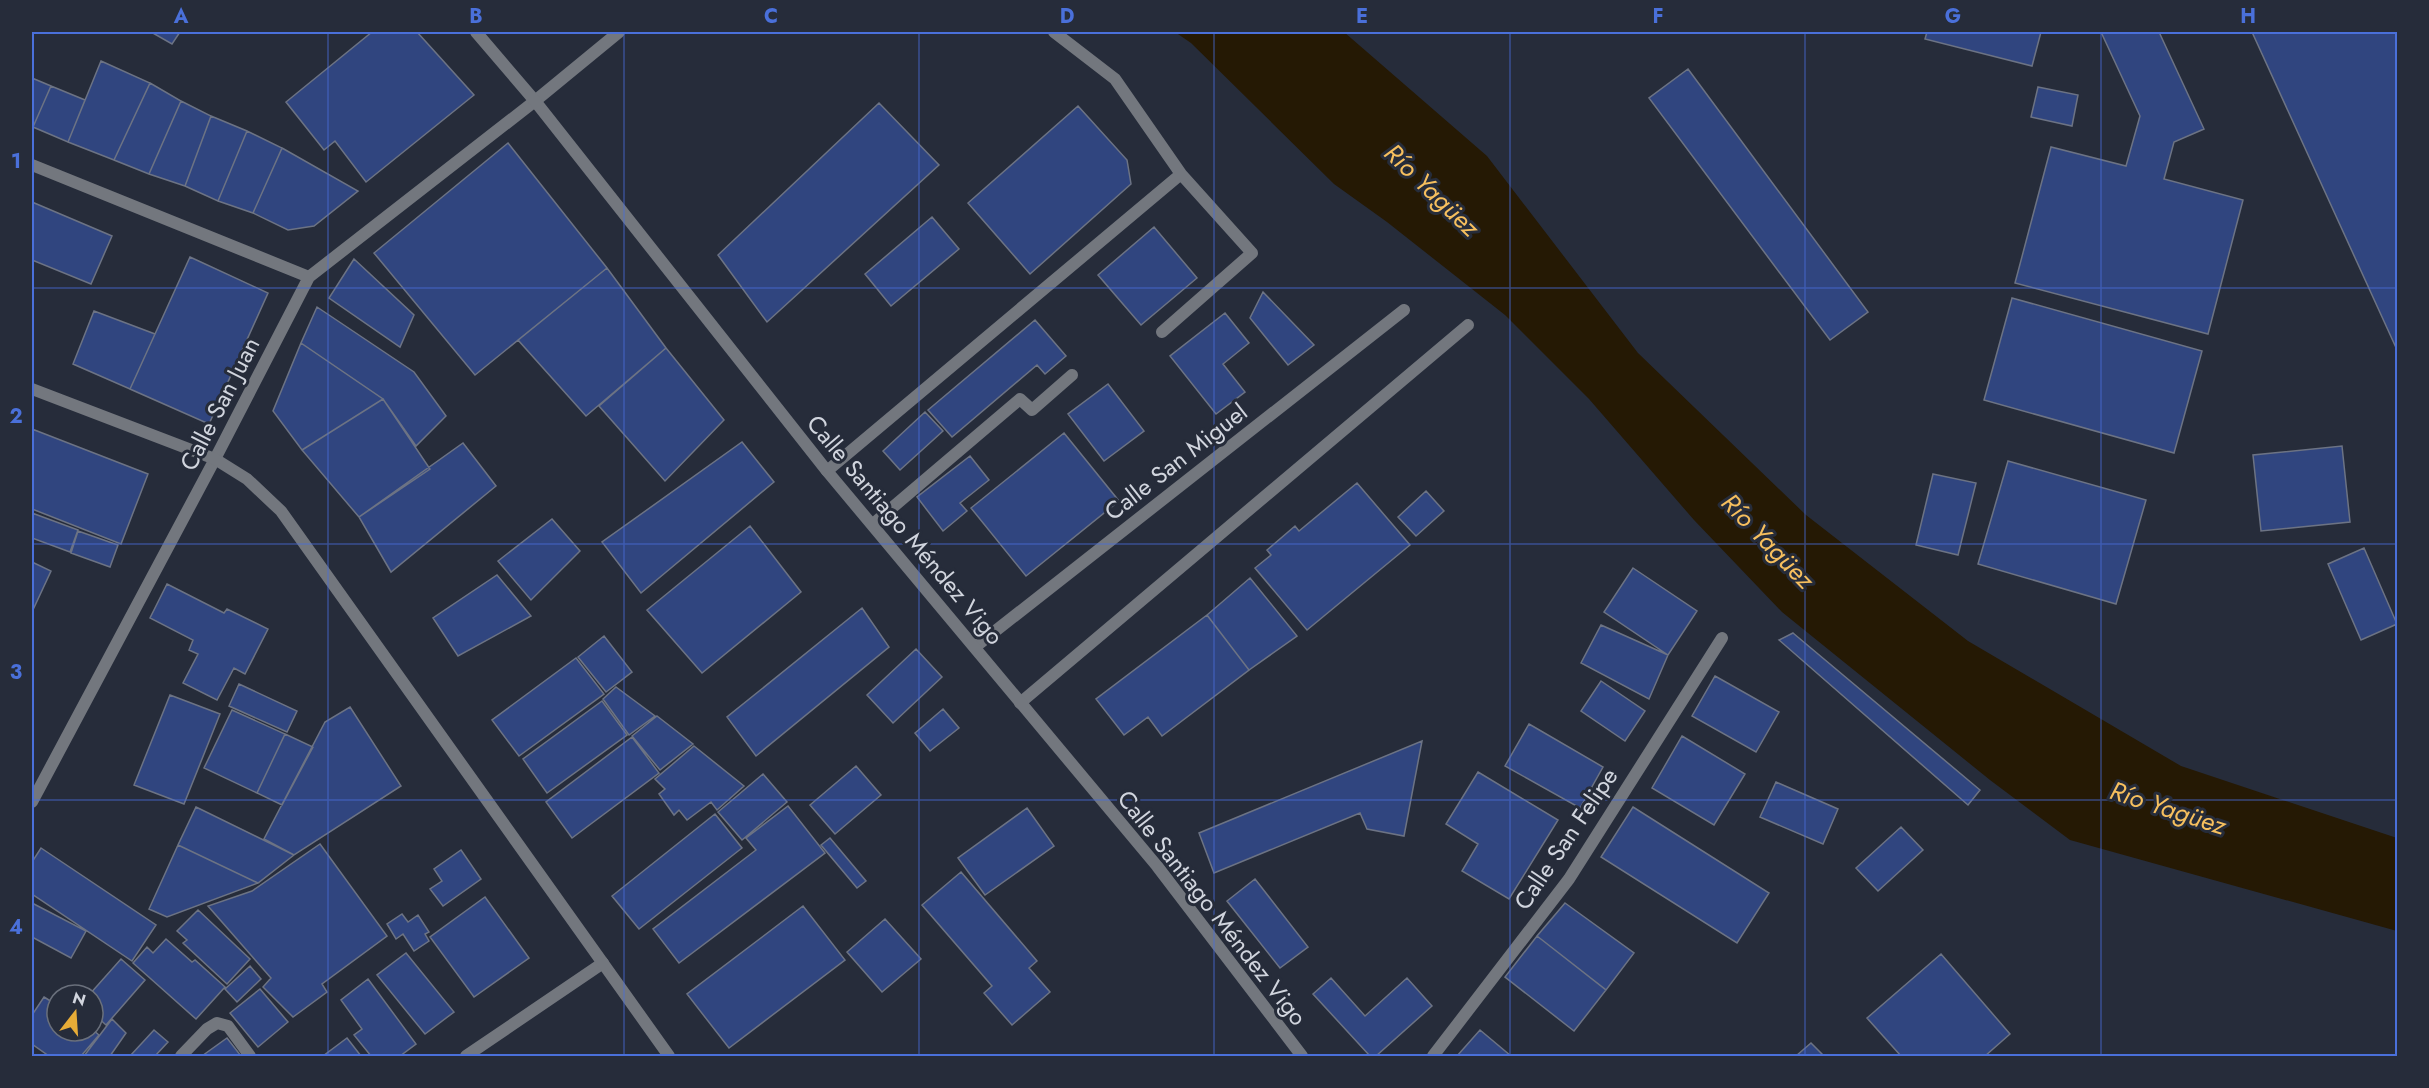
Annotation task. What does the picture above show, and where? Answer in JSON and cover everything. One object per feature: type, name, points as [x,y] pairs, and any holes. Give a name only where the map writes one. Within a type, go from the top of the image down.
[{"type":"street","name":"Calle Santiago Méndez Vigo","points":[[476,32],[536,101],[827,471],[1157,866],[1302,1056]]},
{"type":"street","name":"Calle San Juan","points":[[32,802],[309,277],[536,101],[619,32]]},
{"type":"street","points":[[1054,32],[1115,79],[1181,174],[1252,253],[1162,332]]},
{"type":"street","points":[[32,165],[309,277]]},
{"type":"street","points":[[827,471],[1181,174]]},
{"type":"street","name":"Calle San Miguel","points":[[975,647],[1404,310]]},
{"type":"street","points":[[1020,703],[1468,325]]},
{"type":"street","points":[[873,524],[1020,399],[1032,410],[1072,375]]},
{"type":"street","points":[[32,389],[215,459],[247,479],[281,511],[669,1056]]},
{"type":"street","name":"Calle San Felipe","points":[[1433,1056],[1569,879],[1722,638]]},
{"type":"street","points":[[466,1056],[603,963]]},
{"type":"street","points":[[181,1056],[207,1029],[218,1023],[228,1026],[250,1056]]},
{"type":"water","name":"Río Yagüez","points":[[1175,32],[1344,32],[1487,156],[1638,353],[1806,515],[1968,641],[2181,766],[2397,838],[2397,931],[2070,840],[1990,780],[1782,612],[1694,520],[1589,399],[1505,315],[1387,222],[1334,184],[1191,43]]},
{"type":"building","points":[[151,32],[180,32],[172,44]]},
{"type":"building","points":[[372,32],[417,32],[474,95],[366,182],[335,141],[324,150],[286,102]]},
{"type":"building","points":[[1927,32],[2041,32],[2032,66],[1925,39]]},
{"type":"building","points":[[2101,32],[2159,32],[2204,129],[2174,142],[2164,179],[2243,200],[2208,334],[2015,283],[2051,147],[2126,166],[2140,116]]},
{"type":"building","points":[[2252,32],[2398,32],[2398,352]]},
{"type":"building","points":[[101,61],[150,83],[114,160],[68,142]]},
{"type":"building","points":[[1688,69],[1868,312],[1830,340],[1649,98]]},
{"type":"building","points":[[32,78],[51,86],[33,127],[32,126]]},
{"type":"building","points":[[150,83],[181,101],[149,174],[114,160]]},
{"type":"building","points":[[51,86],[85,100],[68,142],[33,127]]},
{"type":"building","points":[[2038,87],[2078,95],[2072,126],[2031,117]]},
{"type":"building","points":[[181,101],[211,116],[185,186],[149,174]]},
{"type":"building","points":[[879,103],[939,165],[767,322],[718,255]]},
{"type":"building","points":[[1078,106],[1127,160],[1131,184],[1030,274],[968,203]]},
{"type":"building","points":[[211,116],[247,131],[218,201],[185,186]]},
{"type":"building","points":[[247,131],[282,148],[253,213],[218,201]]},
{"type":"building","points":[[508,143],[607,268],[475,375],[374,253]]},
{"type":"building","points":[[282,148],[358,191],[314,226],[288,230],[253,213]]},
{"type":"building","points":[[32,202],[112,236],[91,284],[32,260]]},
{"type":"building","points":[[932,217],[959,249],[891,306],[865,274]]},
{"type":"building","points":[[1154,227],[1197,278],[1141,325],[1098,275]]},
{"type":"building","points":[[190,257],[268,293],[209,424],[130,389]]},
{"type":"building","points":[[354,259],[414,315],[400,347],[329,298]]},
{"type":"building","points":[[607,268],[666,348],[586,416],[518,340]]},
{"type":"building","points":[[1263,292],[1314,345],[1288,365],[1250,318]]},
{"type":"building","points":[[2012,298],[2202,351],[2174,453],[1984,400]]},
{"type":"building","points":[[317,307],[414,372],[446,416],[416,446],[383,399],[301,343]]},
{"type":"building","points":[[94,311],[155,334],[130,389],[73,364]]},
{"type":"building","points":[[1225,313],[1249,343],[1223,364],[1245,392],[1216,414],[1170,356]]},
{"type":"building","points":[[1035,320],[1066,356],[1045,374],[1037,365],[952,437],[928,410]]},
{"type":"building","points":[[301,343],[383,399],[302,450],[273,411]]},
{"type":"building","points":[[666,348],[724,420],[665,481],[599,406]]},
{"type":"building","points":[[1108,384],[1144,431],[1104,461],[1068,414]]},
{"type":"building","points":[[383,399],[430,469],[359,517],[302,450]]},
{"type":"building","points":[[925,412],[943,431],[900,470],[883,451]]},
{"type":"building","points":[[32,429],[148,474],[121,544],[32,509]]},
{"type":"building","points":[[1064,433],[1119,501],[1026,576],[971,508]]},
{"type":"building","points":[[742,442],[774,482],[641,593],[602,542]]},
{"type":"building","points":[[463,443],[496,486],[391,572],[359,517]]},
{"type":"building","points":[[2342,446],[2350,522],[2261,531],[2253,455]]},
{"type":"building","points":[[970,456],[989,480],[960,503],[967,511],[943,531],[917,497]]},
{"type":"building","points":[[2008,461],[2146,500],[2116,604],[1978,564]]},
{"type":"building","points":[[1933,474],[1976,483],[1958,555],[1916,545]]},
{"type":"building","points":[[1357,483],[1410,545],[1307,630],[1255,568],[1271,555],[1267,550],[1295,526],[1299,531]]},
{"type":"building","points":[[1426,491],[1444,511],[1416,536],[1398,517]]},
{"type":"building","points":[[32,513],[78,530],[70,552],[32,538]]},
{"type":"building","points":[[552,519],[580,551],[531,600],[498,561]]},
{"type":"building","points":[[750,526],[801,592],[702,673],[647,610]]},
{"type":"building","points":[[78,531],[118,545],[110,567],[71,553]]},
{"type":"building","points":[[2364,548],[2397,624],[2361,640],[2328,564]]},
{"type":"building","points":[[32,562],[51,571],[32,612]]},
{"type":"building","points":[[1633,568],[1697,611],[1668,655],[1604,612]]},
{"type":"building","points":[[497,575],[531,616],[458,656],[433,618]]},
{"type":"building","points":[[1250,578],[1297,636],[1249,670],[1207,615]]},
{"type":"building","points":[[167,584],[224,613],[227,609],[268,629],[245,674],[234,668],[217,700],[183,683],[198,654],[189,650],[193,640],[150,618]]},
{"type":"building","points":[[862,608],[889,647],[756,756],[727,717]]},
{"type":"building","points":[[1207,615],[1249,670],[1162,736],[1148,717],[1124,735],[1096,699]]},
{"type":"building","points":[[1601,625],[1668,655],[1649,699],[1581,663]]},
{"type":"building","points":[[1793,633],[1980,790],[1968,805],[1779,640]]},
{"type":"building","points":[[604,636],[632,672],[606,692],[578,657]]},
{"type":"building","points":[[916,649],[942,677],[893,723],[867,695]]},
{"type":"building","points":[[576,658],[604,694],[519,756],[492,720]]},
{"type":"building","points":[[1715,676],[1779,712],[1756,752],[1692,716]]},
{"type":"building","points":[[1601,681],[1645,711],[1625,741],[1581,711]]},
{"type":"building","points":[[239,684],[297,711],[287,732],[229,706]]},
{"type":"building","points":[[616,687],[655,716],[629,735],[603,699]]},
{"type":"building","points":[[170,695],[220,714],[184,804],[134,785]]},
{"type":"building","points":[[602,701],[627,735],[547,793],[523,759]]},
{"type":"building","points":[[350,707],[401,786],[294,855],[264,839],[325,722]]},
{"type":"building","points":[[943,709],[959,728],[930,751],[915,733]]},
{"type":"building","points":[[232,710],[285,734],[257,793],[204,768]]},
{"type":"building","points":[[657,716],[693,744],[660,770],[632,736]]},
{"type":"building","points":[[1529,724],[1603,767],[1580,808],[1505,766]]},
{"type":"building","points":[[285,734],[313,747],[282,805],[257,793]]},
{"type":"building","points":[[1682,736],[1745,774],[1714,825],[1652,788]]},
{"type":"building","points":[[632,737],[659,773],[572,838],[546,802]]},
{"type":"building","points":[[1422,741],[1404,836],[1367,829],[1360,813],[1214,873],[1199,833]]},
{"type":"building","points":[[694,746],[744,786],[717,810],[711,802],[687,820],[679,810],[674,815],[659,794],[665,789],[655,779]]},
{"type":"building","points":[[856,766],[881,795],[835,834],[810,805]]},
{"type":"building","points":[[1478,772],[1558,820],[1509,899],[1462,871],[1478,844],[1446,824]]},
{"type":"building","points":[[763,774],[787,802],[742,840],[718,812]]},
{"type":"building","points":[[1776,782],[1838,809],[1823,844],[1760,817]]},
{"type":"building","points":[[788,806],[825,853],[679,963],[653,929],[756,850],[746,838]]},
{"type":"building","points":[[196,807],[294,855],[258,883],[178,845]]},
{"type":"building","points":[[1633,807],[1769,893],[1737,943],[1601,857]]},
{"type":"building","points":[[1027,808],[1054,846],[985,895],[958,858]]},
{"type":"building","points":[[715,814],[742,848],[639,929],[612,896]]},
{"type":"building","points":[[1901,827],[1923,850],[1878,891],[1856,868]]},
{"type":"building","points":[[830,838],[866,881],[857,888],[821,845]]},
{"type":"building","points":[[320,844],[387,936],[322,984],[327,992],[293,1017],[263,987],[271,978],[208,906],[252,891]]},
{"type":"building","points":[[178,845],[258,883],[167,917],[149,909]]},
{"type":"building","points":[[41,848],[156,925],[132,961],[32,894],[32,862]]},
{"type":"building","points":[[461,850],[481,879],[443,906],[430,889],[442,881],[434,869]]},
{"type":"building","points":[[961,872],[1037,961],[1029,968],[1050,992],[1012,1025],[984,993],[992,986],[922,905]]},
{"type":"building","points":[[1255,879],[1308,947],[1280,968],[1227,901]]},
{"type":"building","points":[[485,897],[529,958],[474,997],[430,937]]},
{"type":"building","points":[[32,903],[86,931],[71,958],[32,937]]},
{"type":"building","points":[[1565,903],[1634,953],[1606,990],[1537,936]]},
{"type":"building","points":[[803,906],[845,960],[729,1048],[687,994]]},
{"type":"building","points":[[198,910],[250,959],[227,984],[183,943],[187,940],[177,931]]},
{"type":"building","points":[[402,914],[408,922],[418,915],[429,932],[425,934],[429,941],[414,951],[403,934],[396,939],[387,924]]},
{"type":"building","points":[[885,919],[921,959],[882,992],[847,952]]},
{"type":"building","points":[[1537,936],[1606,990],[1574,1031],[1505,977]]},
{"type":"building","points":[[166,939],[192,962],[195,960],[225,987],[196,1019],[133,963],[147,947],[153,953]]},
{"type":"building","points":[[406,953],[454,1012],[425,1034],[377,975]]},
{"type":"building","points":[[1941,954],[2010,1034],[1985,1056],[1901,1056],[1867,1018]]},
{"type":"building","points":[[121,959],[145,980],[106,1025],[105,983],[100,983]]},
{"type":"building","points":[[250,966],[261,979],[237,1002],[225,989]]},
{"type":"building","points":[[1331,978],[1365,1016],[1407,978],[1432,1006],[1376,1056],[1370,1056],[1313,994]]},
{"type":"building","points":[[368,979],[416,1044],[400,1056],[371,1056],[354,1035],[362,1029],[341,1000]]},
{"type":"building","points":[[260,989],[288,1022],[258,1047],[230,1013]]},
{"type":"building","points":[[44,997],[45,1043],[92,1043],[81,1056],[49,1056],[32,1044],[32,1015]]},
{"type":"building","points":[[112,1019],[126,1033],[110,1056],[84,1056],[94,1043],[105,1043],[105,1028]]},
{"type":"building","points":[[154,1030],[168,1042],[155,1056],[130,1056]]},
{"type":"building","points":[[1480,1030],[1511,1056],[1457,1056]]},
{"type":"building","points":[[227,1038],[241,1056],[202,1056]]},
{"type":"building","points":[[347,1038],[361,1056],[323,1056]]},
{"type":"building","points":[[1811,1043],[1824,1056],[1796,1056]]}]
